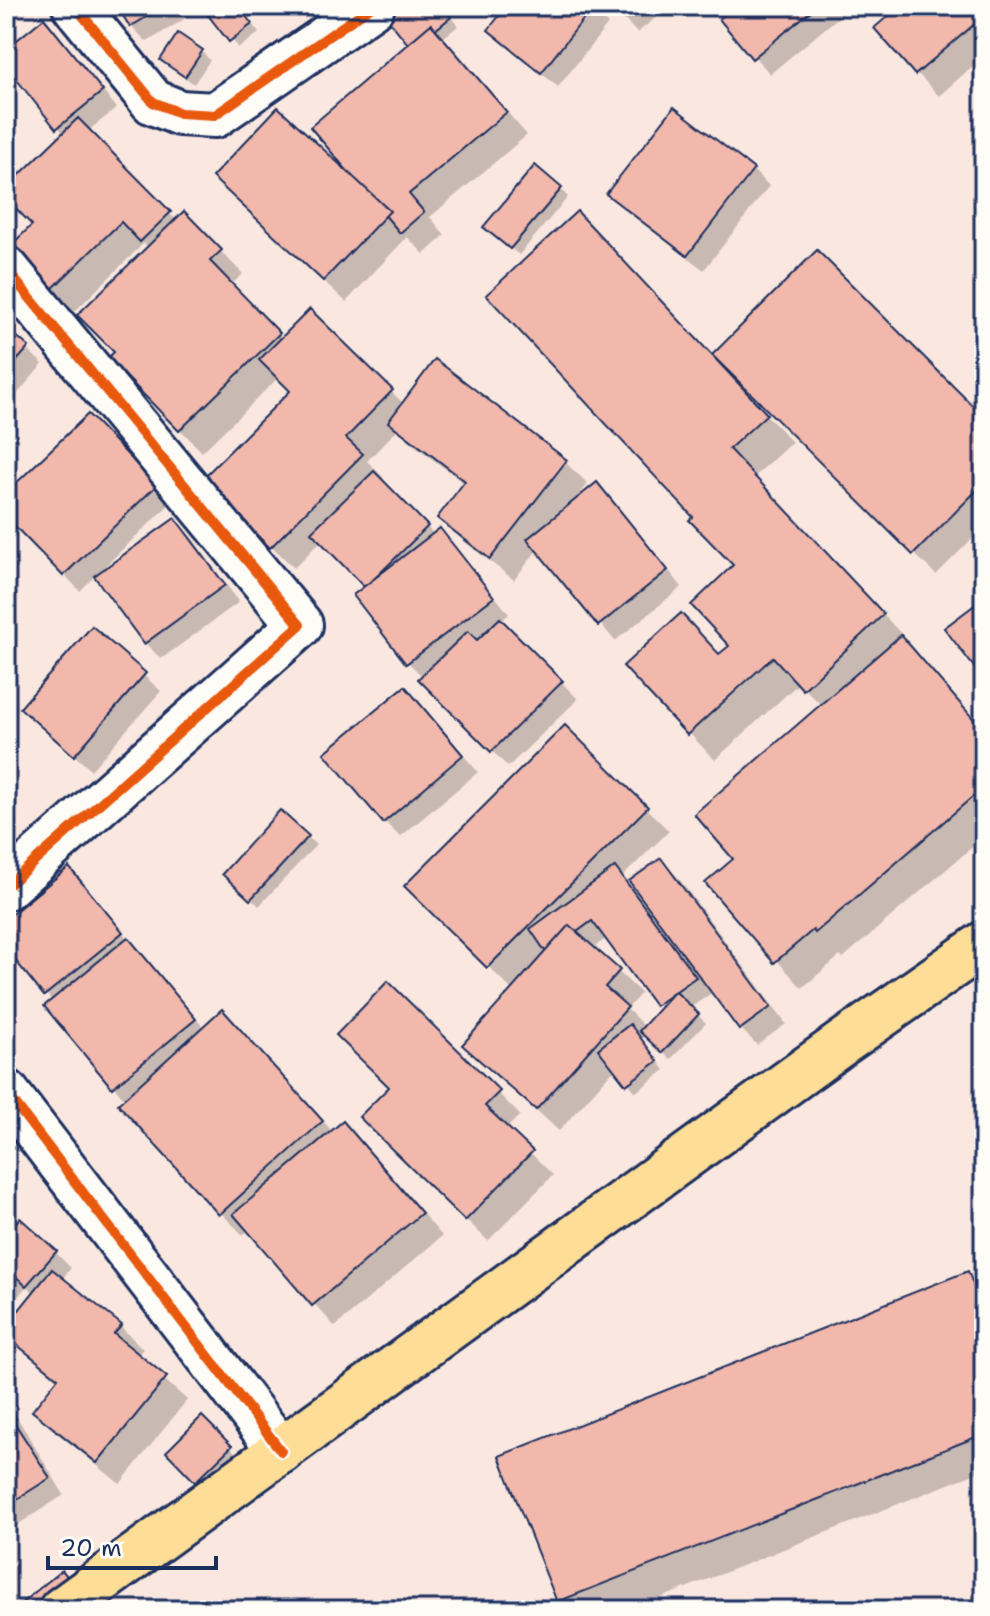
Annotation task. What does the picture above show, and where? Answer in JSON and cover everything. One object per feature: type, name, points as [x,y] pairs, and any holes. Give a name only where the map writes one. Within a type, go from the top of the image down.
[{"type":"main road","points":[[61,1610],[841,1044],[984,944]]},
{"type":"street","points":[[75,6],[153,102],[180,113],[215,115],[372,6]]},
{"type":"street","points":[[6,269],[300,625],[6,887]]},
{"type":"street","points":[[6,1092],[281,1451]]},
{"type":"building","points":[[117,6],[164,6],[130,27]]},
{"type":"building","points":[[201,6],[238,6],[252,24],[229,42]]},
{"type":"building","points":[[383,6],[442,6],[451,17],[412,49],[380,9]]},
{"type":"building","points":[[507,6],[593,7],[541,73],[488,30]]},
{"type":"building","points":[[609,6],[635,6],[620,18]]},
{"type":"building","points":[[735,6],[817,6],[752,59],[719,19]]},
{"type":"building","points":[[900,6],[984,6],[984,16],[915,75],[874,28]]},
{"type":"building","points":[[44,18],[103,91],[56,129],[6,66],[6,49]]},
{"type":"building","points":[[431,24],[507,112],[409,194],[424,212],[400,233],[310,127]]},
{"type":"building","points":[[178,33],[203,50],[185,77],[160,60]]},
{"type":"building","points":[[278,107],[390,211],[323,281],[212,177]]},
{"type":"building","points":[[674,107],[754,169],[687,256],[606,194]]},
{"type":"building","points":[[78,118],[171,212],[140,242],[121,222],[50,291],[8,248],[32,225],[6,198],[6,188]]},
{"type":"building","points":[[535,165],[562,188],[510,249],[483,227]]},
{"type":"building","points":[[184,211],[222,250],[210,261],[280,333],[179,431],[108,358],[114,352],[77,315]]},
{"type":"building","points":[[577,211],[767,414],[729,449],[884,614],[803,690],[773,657],[687,735],[623,666],[681,613],[719,654],[729,646],[691,605],[733,565],[689,520],[693,517],[486,295]]},
{"type":"building","points":[[817,250],[984,417],[984,483],[913,555],[712,355]]},
{"type":"building","points":[[310,309],[393,390],[346,438],[363,454],[270,548],[201,480],[290,391],[259,360]]},
{"type":"building","points":[[6,327],[29,347],[6,373]]},
{"type":"building","points":[[435,359],[567,460],[490,559],[437,518],[465,481],[388,422]]},
{"type":"building","points":[[88,414],[157,485],[63,576],[6,517],[6,493]]},
{"type":"building","points":[[374,471],[428,526],[365,588],[311,532]]},
{"type":"building","points":[[597,482],[668,570],[598,626],[527,539]]},
{"type":"building","points":[[175,518],[225,585],[144,644],[94,576]]},
{"type":"building","points":[[440,528],[494,597],[406,664],[353,595]]},
{"type":"building","points":[[984,598],[984,680],[944,628]]},
{"type":"building","points":[[500,618],[563,681],[491,752],[418,679],[468,631],[477,640]]},
{"type":"building","points":[[92,626],[146,673],[74,756],[20,708]]},
{"type":"building","points":[[901,635],[984,731],[984,787],[815,933],[813,930],[774,963],[705,883],[733,859],[694,814]]},
{"type":"building","points":[[405,686],[463,755],[383,823],[324,753]]},
{"type":"building","points":[[565,725],[648,807],[487,968],[404,886]]},
{"type":"building","points":[[280,810],[309,836],[250,900],[222,874]]},
{"type":"building","points":[[661,858],[771,1007],[739,1030],[629,881]]},
{"type":"building","points":[[69,867],[123,932],[44,996],[6,949],[6,919]]},
{"type":"building","points":[[615,867],[696,977],[655,1006],[592,921],[547,954],[530,929]]},
{"type":"building","points":[[569,925],[620,970],[605,987],[628,1007],[536,1110],[462,1045]]},
{"type":"building","points":[[128,937],[196,1019],[112,1088],[44,1006]]},
{"type":"building","points":[[388,981],[500,1091],[485,1106],[533,1151],[465,1221],[359,1117],[389,1087],[336,1035]]},
{"type":"building","points":[[675,991],[699,1014],[662,1053],[639,1031]]},
{"type":"building","points":[[222,1009],[323,1121],[219,1215],[118,1104]]},
{"type":"building","points":[[630,1024],[658,1061],[626,1085],[598,1049]]},
{"type":"building","points":[[343,1121],[422,1213],[312,1306],[233,1214]]},
{"type":"building","points":[[20,1218],[57,1251],[26,1286],[10,1271],[6,1276],[6,1232]]},
{"type":"building","points":[[52,1269],[122,1325],[114,1334],[167,1377],[97,1463],[32,1411],[58,1378],[6,1336],[6,1326]]},
{"type":"building","points":[[968,1271],[984,1313],[984,1434],[557,1602],[499,1456]]},
{"type":"building","points":[[6,1403],[16,1419],[14,1422],[50,1478],[6,1506]]},
{"type":"building","points":[[202,1416],[232,1446],[195,1482],[166,1452]]},
{"type":"building","points":[[62,1570],[80,1592],[58,1610],[13,1610]]},
{"type":"cycle path","points":[[75,6],[153,102],[180,113],[215,115],[372,6]]},
{"type":"cycle path","points":[[6,269],[300,625],[6,887]]},
{"type":"cycle path","points":[[6,1092],[281,1451]]}]
